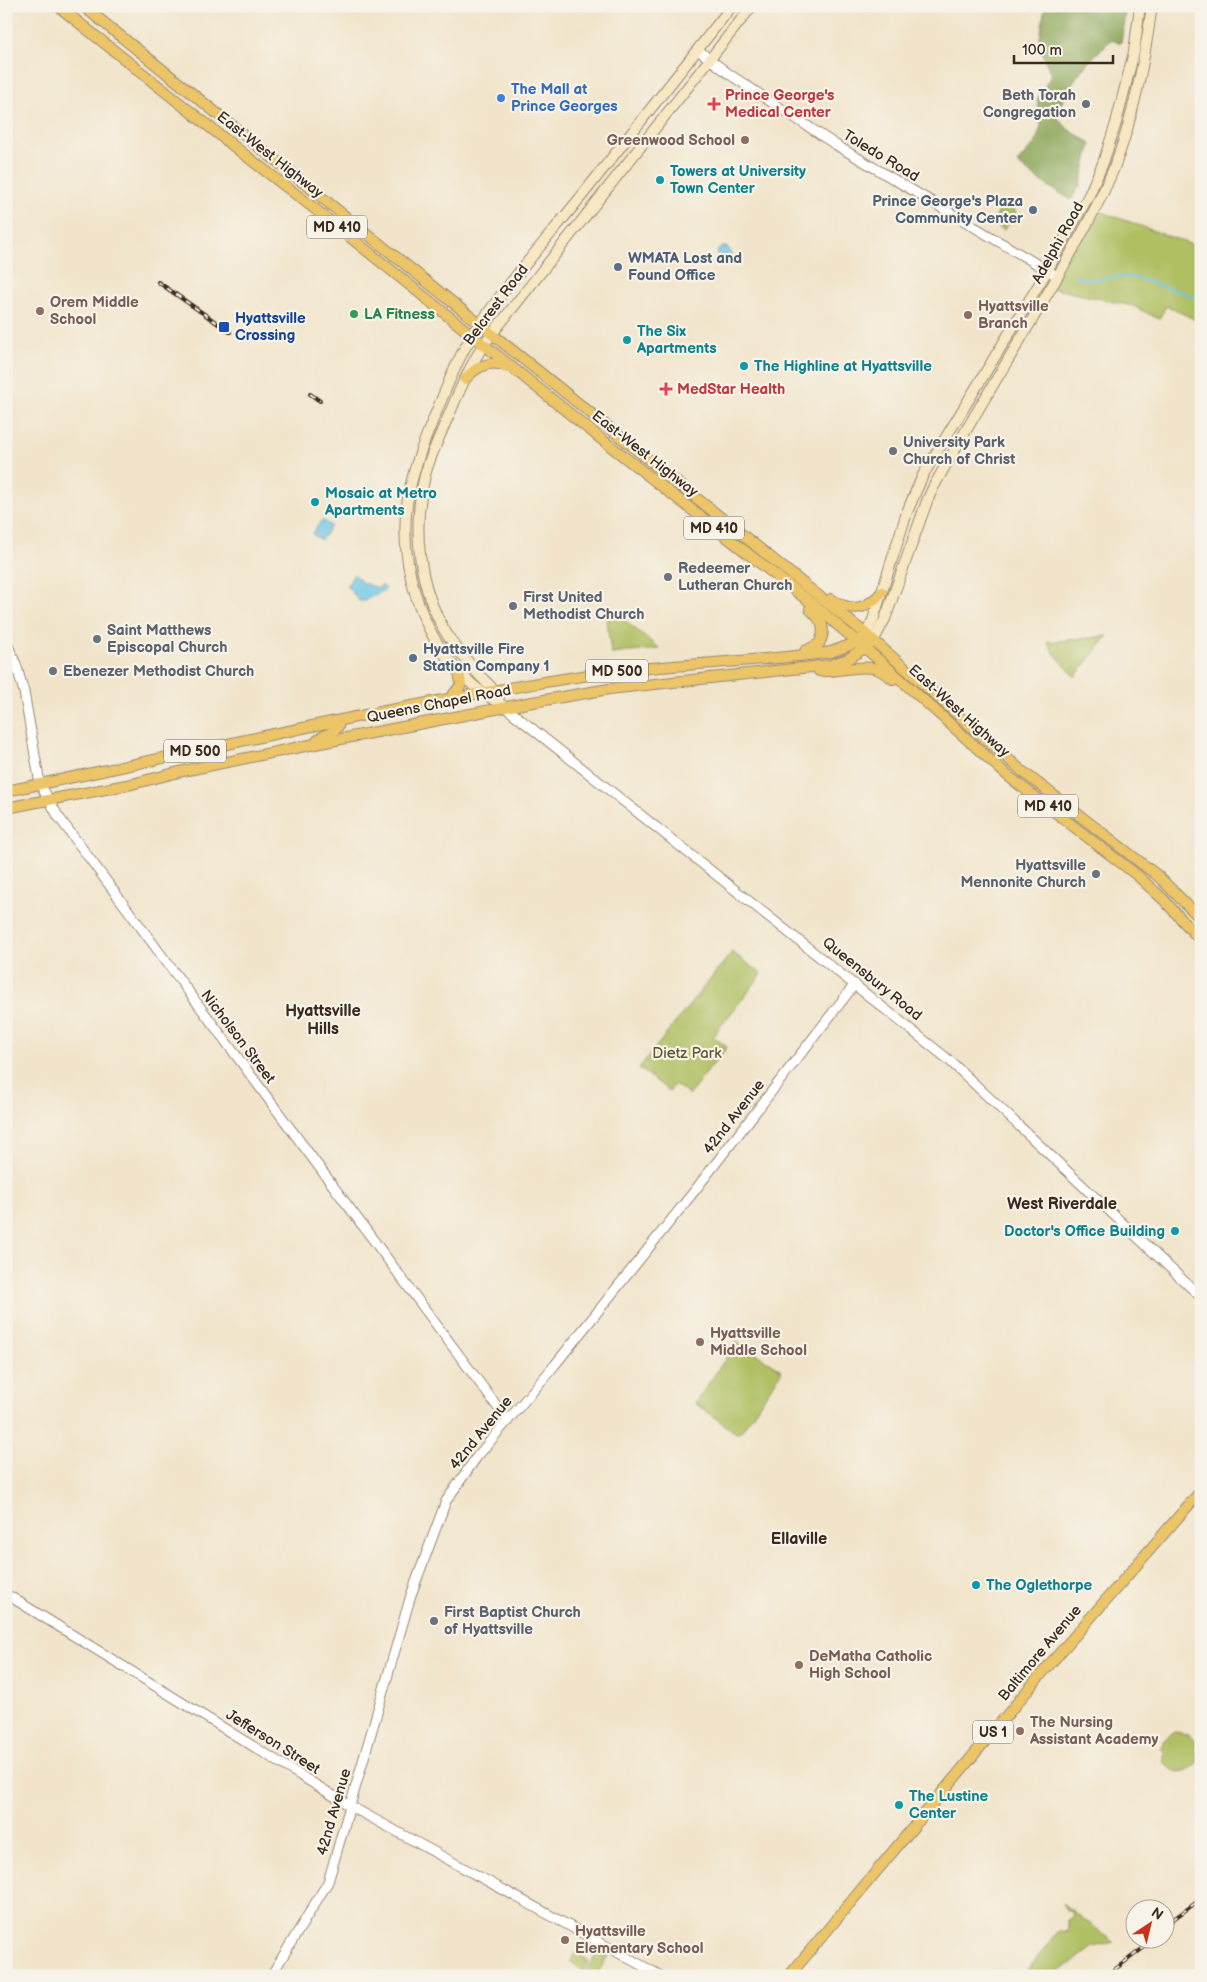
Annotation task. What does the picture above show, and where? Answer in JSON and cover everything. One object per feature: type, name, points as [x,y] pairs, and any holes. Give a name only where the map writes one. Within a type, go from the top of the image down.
[{"type":"main road","name":"East-West Highway","points":[[58,6],[858,641],[1008,776],[1138,876],[1164,900],[1201,941]]},
{"type":"main road","name":"East-West Highway","points":[[83,6],[870,637],[1022,771],[1158,876],[1201,919]]},
{"type":"main road","name":"Belcrest Road","points":[[483,693],[459,671],[438,644],[417,599],[411,574],[406,530],[408,499],[423,442],[459,361],[473,335],[732,6]]},
{"type":"main road","name":"Belcrest Road","points":[[495,691],[460,653],[446,632],[434,609],[423,573],[419,552],[418,518],[431,456],[465,379],[484,344],[752,6]]},
{"type":"main road","name":"Adelphi Road","points":[[870,637],[870,628],[906,512],[923,474],[1047,271],[1079,214],[1103,163],[1128,74],[1140,6]]},
{"type":"main road","name":"Adelphi Road","points":[[870,637],[885,619],[934,486],[1057,276],[1102,194],[1114,168],[1131,117],[1143,67],[1152,6]]},
{"type":"main road","points":[[465,379],[474,369],[487,364],[502,364],[517,371]]},
{"type":"main road","points":[[676,498],[716,519],[735,534],[744,535]]},
{"type":"main road","points":[[752,659],[808,651],[819,644],[824,633],[824,626],[821,620],[812,610],[768,576],[753,558]]},
{"type":"main road","points":[[775,560],[837,603],[847,607],[864,607],[870,604],[882,592]]},
{"type":"main road","points":[[430,629],[435,621],[434,609]]},
{"type":"main road","name":"Queens Chapel Road","points":[[6,791],[339,721],[483,693],[622,671],[831,652],[870,637]]},
{"type":"main road","name":"Queens Chapel Road","points":[[6,808],[132,784],[183,771],[315,744],[608,689],[840,663],[866,648],[870,637]]},
{"type":"main road","points":[[793,669],[826,672],[860,668],[879,670],[926,702]]},
{"type":"main road","points":[[449,700],[461,685],[459,671]]},
{"type":"main road","name":"Queensbury Road","points":[[495,691],[505,707]]},
{"type":"main road","name":"Queensbury Road","points":[[483,693],[505,707]]},
{"type":"main road","points":[[315,744],[322,736],[337,730],[339,721]]},
{"type":"main road","name":"Baltimore Avenue","points":[[789,1976],[1033,1684],[1201,1491]]},
{"type":"street","name":"Toledo Road","points":[[698,50],[737,80],[836,145],[1057,276]]},
{"type":"street","name":"Nicholson Street","points":[[6,641],[16,664],[24,692],[40,784],[58,816],[508,1421]]},
{"type":"street","name":"Queensbury Road","points":[[505,707],[950,1060],[1201,1297]]},
{"type":"street","name":"42nd Avenue","points":[[271,1976],[328,1882],[411,1595],[446,1501],[476,1458],[692,1194],[855,984]]},
{"type":"street","name":"Jefferson Street","points":[[6,1594],[350,1806],[661,1976]]},
{"type":"green space","points":[[1045,6],[1126,6],[1121,43],[1111,40],[1085,66],[1072,83],[1056,116],[1069,130],[1091,143],[1081,184],[1071,200],[1037,179],[1017,163],[1036,142],[1041,126],[1037,100],[1051,75],[1039,44]]},
{"type":"green space","points":[[1004,204],[1016,212],[1004,230],[992,223]]},
{"type":"green space","points":[[1094,209],[1201,248],[1201,322],[1166,306],[1159,319],[1133,306],[1050,288]]},
{"type":"green space","points":[[617,614],[660,649],[611,654],[607,619]]},
{"type":"green space","points":[[1108,636],[1075,677],[1053,652],[1048,642]]},
{"type":"green space","name":"Dietz Park","points":[[732,952],[762,974],[713,1036],[727,1047],[689,1095],[675,1084],[669,1091],[639,1068]]},
{"type":"green space","points":[[737,1342],[780,1369],[781,1373],[740,1433],[736,1433],[695,1403]]},
{"type":"green space","points":[[1175,1732],[1189,1734],[1198,1743],[1195,1750],[1200,1758],[1187,1770],[1172,1770],[1163,1761],[1165,1753],[1161,1747],[1164,1740]]},
{"type":"green space","points":[[1062,1903],[1114,1942],[1093,1947],[1054,1976],[1023,1976],[1059,1930],[1063,1932],[1068,1931],[1068,1921],[1071,1920],[1073,1914],[1070,1911],[1066,1911]]},
{"type":"green space","points":[[576,1952],[589,1961],[583,1971],[570,1961]]},
{"type":"green space","points":[[597,1954],[609,1955],[596,1976],[582,1976]]},
{"type":"water","points":[[724,247],[729,249],[731,254],[729,259],[724,261],[719,259],[717,254],[719,249]]},
{"type":"water","points":[[322,520],[331,526],[321,540],[312,534]]},
{"type":"water","points":[[354,574],[363,583],[378,588],[382,585],[386,589],[364,601],[359,601],[347,586]]},
{"type":"waterway","points":[[1075,276],[1089,279],[1136,278],[1201,300]]},
{"type":"railway","points":[[158,282],[230,332]]},
{"type":"railway","points":[[310,394],[320,401]]},
{"type":"railway","points":[[1174,1919],[1201,1899]]},
{"type":"railway","points":[[1106,1976],[1141,1950]]},
{"type":"place","name":"The Mall at Prince Georges","points":[[501,98]]},
{"type":"place","name":"Prince George's Medical Center","points":[[714,104]]},
{"type":"place","name":"Beth Torah Congregation","points":[[1086,104]]},
{"type":"place","name":"Greenwood School","points":[[745,140]]},
{"type":"place","name":"Towers at University Town Center","points":[[660,180]]},
{"type":"place","name":"Prince George's Plaza Community Center","points":[[1033,210]]},
{"type":"place","name":"WMATA Lost and Found Office","points":[[618,267]]},
{"type":"place","name":"Orem Middle School","points":[[40,311]]},
{"type":"place","name":"LA Fitness","points":[[354,314]]},
{"type":"place","name":"Hyattsville Branch","points":[[968,315]]},
{"type":"place","name":"Hyattsville Crossing","points":[[224,327]]},
{"type":"place","name":"The Six Apartments","points":[[627,340]]},
{"type":"place","name":"The Highline at Hyattsville","points":[[744,366]]},
{"type":"place","name":"MedStar Health","points":[[666,389]]},
{"type":"place","name":"University Park Church of Christ","points":[[893,451]]},
{"type":"place","name":"Mosaic at Metro Apartments","points":[[315,502]]},
{"type":"place","name":"Redeemer Lutheran Church","points":[[668,577]]},
{"type":"place","name":"First United Methodist Church","points":[[513,606]]},
{"type":"place","name":"Saint Matthews Episcopal Church","points":[[97,639]]},
{"type":"place","name":"Hyattsville Fire Station Company 1","points":[[413,658]]},
{"type":"place","name":"Ebenezer Methodist Church","points":[[53,671]]},
{"type":"place","name":"Hyattsville Mennonite Church","points":[[1096,874]]},
{"type":"place","name":"Doctor's Office Building","points":[[1175,1231]]},
{"type":"place","name":"Hyattsville Middle School","points":[[700,1342]]},
{"type":"place","name":"The Oglethorpe","points":[[976,1585]]},
{"type":"place","name":"First Baptist Church of Hyattsville","points":[[434,1621]]},
{"type":"place","name":"DeMatha Catholic High School","points":[[799,1665]]},
{"type":"place","name":"The Nursing Assistant Academy","points":[[1020,1731]]},
{"type":"place","name":"The Lustine Center","points":[[899,1805]]},
{"type":"place","name":"Hyattsville Elementary School","points":[[565,1940]]},
{"type":"district","name":"Hyattsville Hills","points":[[323,1020]]},
{"type":"district","name":"West Riverdale","points":[[1062,1204]]},
{"type":"district","name":"Ellaville","points":[[799,1539]]}]
